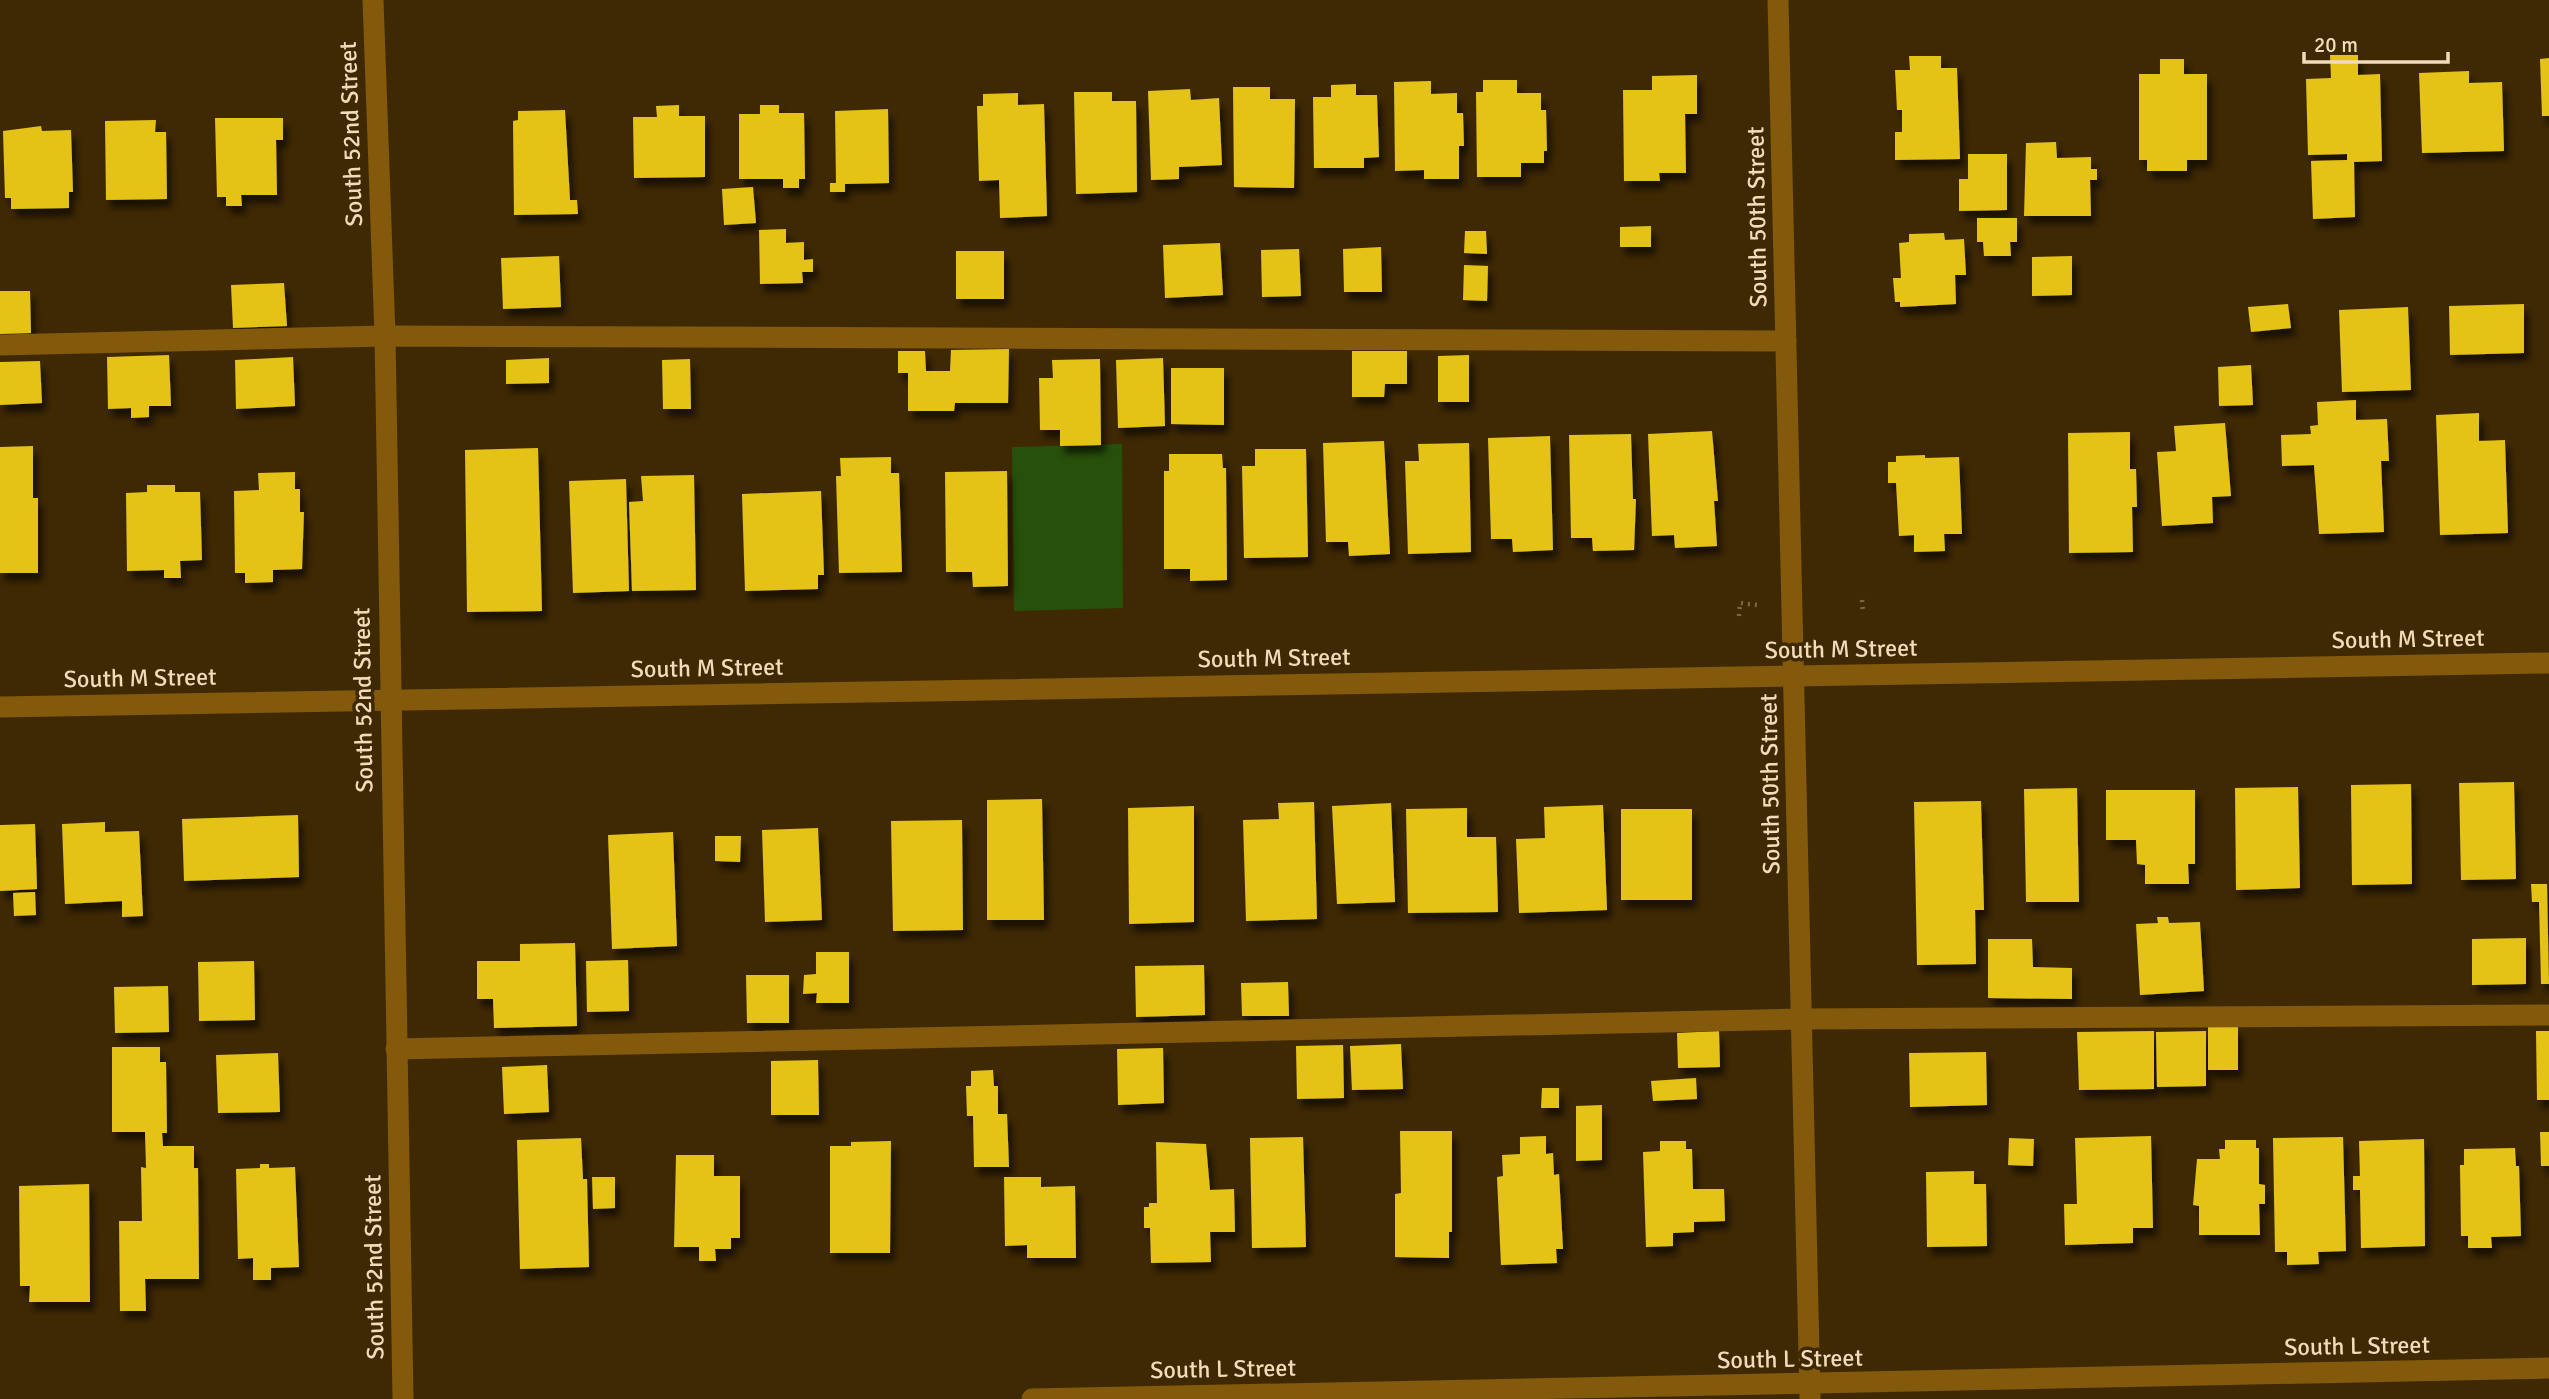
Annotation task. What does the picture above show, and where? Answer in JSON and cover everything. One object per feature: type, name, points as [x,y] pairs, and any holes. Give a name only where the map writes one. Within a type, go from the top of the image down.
[{"type":"street","name":"South 52nd Street","points":[[373,0],[385,336],[389,699],[403,1399]]},
{"type":"street","name":"South 50th Street","points":[[1778,0],[1810,1392]]},
{"type":"street","points":[[0,345],[385,336],[1786,341]]},
{"type":"street","name":"South M Street","points":[[0,707],[2549,663]]},
{"type":"street","points":[[396,1049],[1801,1019],[2549,1014]]},
{"type":"street","name":"South L Street","points":[[1032,1399],[1810,1392],[2549,1368]]},
{"type":"path","points":[[1862,600],[1863,614]]},
{"type":"path","points":[[1739,616],[1740,603]]},
{"type":"green space","points":[[1122,444],[1123,608],[1014,611],[1012,447]]},
{"type":"building","points":[[2330,55],[2358,55],[2358,75],[2380,74],[2382,161],[2354,162],[2355,217],[2313,219],[2311,161],[2347,160],[2347,154],[2308,155],[2306,79],[2331,78]]},
{"type":"building","points":[[1909,56],[1941,56],[1941,68],[1957,68],[1960,159],[1895,160],[1895,132],[1902,132],[1902,110],[1897,110],[1895,70],[1910,70]]},
{"type":"building","points":[[2549,58],[2549,116],[2542,116],[2540,59]]},
{"type":"building","points":[[2160,59],[2184,59],[2184,74],[2207,74],[2207,160],[2187,160],[2187,171],[2147,171],[2147,160],[2139,160],[2139,74],[2160,74]]},
{"type":"building","points":[[2469,71],[2469,83],[2502,82],[2504,151],[2422,153],[2419,73]]},
{"type":"building","points":[[1697,75],[1697,114],[1685,114],[1686,173],[1659,173],[1660,181],[1624,181],[1623,90],[1652,90],[1652,76]]},
{"type":"building","points":[[1483,80],[1517,80],[1517,93],[1541,93],[1541,110],[1546,110],[1547,151],[1544,151],[1544,163],[1521,163],[1521,177],[1477,177],[1476,92],[1483,92]]},
{"type":"building","points":[[1431,81],[1431,94],[1457,93],[1457,113],[1463,113],[1464,146],[1459,146],[1459,179],[1424,179],[1424,170],[1395,171],[1394,82]]},
{"type":"building","points":[[1356,84],[1356,95],[1377,95],[1379,157],[1364,158],[1364,168],[1314,168],[1313,97],[1331,97],[1331,85]]},
{"type":"building","points":[[1233,87],[1270,87],[1270,99],[1295,99],[1294,188],[1234,187]]},
{"type":"building","points":[[1190,89],[1191,100],[1219,98],[1222,165],[1179,167],[1179,179],[1151,180],[1148,91]]},
{"type":"building","points":[[1074,92],[1112,92],[1112,101],[1136,101],[1137,192],[1076,194]]},
{"type":"building","points":[[1018,93],[1018,105],[1044,104],[1047,216],[1000,218],[999,180],[979,181],[977,106],[983,106],[983,94]]},
{"type":"building","points":[[679,105],[679,116],[705,116],[705,177],[634,178],[633,117],[657,117],[656,106]]},
{"type":"building","points":[[760,105],[779,105],[779,113],[804,113],[805,179],[799,179],[799,188],[783,188],[783,179],[739,179],[739,114],[760,114]]},
{"type":"building","points":[[888,109],[889,183],[845,184],[845,192],[830,192],[830,183],[836,183],[835,111]]},
{"type":"building","points":[[565,110],[570,200],[577,200],[578,214],[514,215],[513,121],[518,120],[518,111]]},
{"type":"building","points":[[215,118],[283,118],[283,140],[276,140],[277,195],[241,195],[242,206],[226,206],[226,197],[217,197]]},
{"type":"building","points":[[156,120],[155,132],[166,132],[167,199],[106,200],[105,121]]},
{"type":"building","points":[[41,126],[42,131],[71,130],[73,192],[69,192],[69,208],[11,209],[11,198],[5,198],[3,131]]},
{"type":"building","points":[[2056,142],[2057,158],[2091,157],[2091,169],[2097,169],[2097,180],[2090,180],[2091,216],[2024,216],[2026,143]]},
{"type":"building","points":[[1968,154],[2007,154],[2007,210],[1959,211],[1959,179],[1968,179]]},
{"type":"building","points":[[753,187],[756,223],[724,225],[722,189]]},
{"type":"building","points":[[1977,218],[2017,218],[2017,242],[2010,242],[2011,256],[1984,256],[1983,242],[1977,242]]},
{"type":"building","points":[[1651,226],[1651,247],[1620,247],[1620,227]]},
{"type":"building","points":[[786,229],[786,243],[804,242],[804,260],[813,259],[813,272],[802,272],[803,283],[760,284],[759,230]]},
{"type":"building","points":[[1465,231],[1486,231],[1487,254],[1464,253]]},
{"type":"building","points":[[1944,233],[1945,240],[1964,239],[1966,275],[1955,275],[1956,304],[1900,307],[1900,302],[1895,302],[1893,278],[1901,278],[1899,243],[1909,242],[1909,234]]},
{"type":"building","points":[[1220,243],[1223,295],[1165,298],[1163,245]]},
{"type":"building","points":[[1381,247],[1382,292],[1344,292],[1343,249]]},
{"type":"building","points":[[1299,249],[1301,296],[1262,297],[1261,250]]},
{"type":"building","points":[[956,251],[1004,251],[1004,299],[956,299]]},
{"type":"building","points":[[559,256],[561,307],[503,309],[501,258]]},
{"type":"building","points":[[2072,256],[2072,295],[2032,296],[2032,257]]},
{"type":"building","points":[[1464,265],[1488,266],[1487,301],[1463,300]]},
{"type":"building","points":[[284,283],[287,326],[233,328],[231,285]]},
{"type":"building","points":[[0,291],[30,291],[31,333],[0,334]]},
{"type":"building","points":[[2288,304],[2291,328],[2251,332],[2248,307]]},
{"type":"building","points":[[2524,304],[2524,353],[2450,355],[2449,306]]},
{"type":"building","points":[[2408,307],[2411,390],[2342,392],[2339,310]]},
{"type":"building","points":[[1009,349],[1008,403],[955,403],[954,411],[908,411],[908,373],[898,373],[898,351],[925,351],[926,371],[950,371],[951,350]]},
{"type":"building","points":[[1352,351],[1407,351],[1407,384],[1385,384],[1384,397],[1352,397]]},
{"type":"building","points":[[169,355],[171,406],[149,406],[149,417],[131,418],[131,408],[108,409],[107,357]]},
{"type":"building","points":[[1469,355],[1469,402],[1438,402],[1438,356]]},
{"type":"building","points":[[293,357],[295,406],[236,409],[235,360]]},
{"type":"building","points":[[549,358],[549,383],[506,384],[506,360]]},
{"type":"building","points":[[1163,358],[1165,426],[1118,428],[1116,360]]},
{"type":"building","points":[[690,359],[691,409],[663,409],[662,360]]},
{"type":"building","points":[[1100,359],[1101,445],[1060,446],[1060,430],[1040,430],[1039,378],[1053,378],[1052,360]]},
{"type":"building","points":[[40,361],[42,403],[0,405],[0,362]]},
{"type":"building","points":[[2251,365],[2253,405],[2219,406],[2218,367]]},
{"type":"building","points":[[1171,368],[1224,368],[1224,425],[1171,424]]},
{"type":"building","points":[[2356,400],[2356,420],[2387,419],[2389,461],[2381,461],[2384,532],[2319,534],[2314,465],[2282,466],[2281,435],[2311,434],[2310,426],[2318,425],[2317,402]]},
{"type":"building","points":[[2479,413],[2479,441],[2505,440],[2508,533],[2440,535],[2436,415]]},
{"type":"building","points":[[2225,423],[2231,496],[2212,497],[2213,523],[2162,526],[2157,452],[2176,451],[2174,426]]},
{"type":"building","points":[[1712,431],[1718,501],[1714,501],[1717,546],[1675,548],[1674,535],[1652,536],[1648,434]]},
{"type":"building","points":[[2130,432],[2130,469],[2136,469],[2137,507],[2132,507],[2133,552],[2069,553],[2068,433]]},
{"type":"building","points":[[1631,434],[1633,499],[1636,499],[1634,550],[1593,551],[1592,538],[1571,538],[1569,435]]},
{"type":"building","points":[[1550,436],[1553,550],[1513,552],[1512,539],[1491,539],[1488,438]]},
{"type":"building","points":[[1384,441],[1390,554],[1349,556],[1348,542],[1326,542],[1323,443]]},
{"type":"building","points":[[1469,443],[1471,552],[1408,554],[1405,461],[1419,461],[1418,444]]},
{"type":"building","points":[[33,446],[33,498],[38,498],[38,573],[0,573],[0,447]]},
{"type":"building","points":[[538,448],[542,611],[467,612],[465,450]]},
{"type":"building","points":[[1255,449],[1306,449],[1308,557],[1244,558],[1242,466],[1255,466]]},
{"type":"building","points":[[1169,454],[1222,454],[1223,468],[1226,468],[1227,580],[1190,581],[1190,569],[1164,569],[1164,471],[1169,471]]},
{"type":"building","points":[[1925,455],[1925,458],[1959,457],[1962,534],[1944,534],[1945,551],[1914,552],[1914,535],[1899,536],[1896,483],[1888,483],[1888,462],[1896,462],[1896,456]]},
{"type":"building","points":[[891,457],[891,473],[899,473],[902,572],[839,573],[836,476],[841,476],[840,458]]},
{"type":"building","points":[[1007,471],[1008,586],[973,587],[972,572],[946,572],[945,472]]},
{"type":"building","points":[[295,472],[295,489],[300,489],[300,512],[304,512],[302,569],[273,570],[273,582],[245,583],[245,573],[235,573],[234,491],[259,490],[258,473]]},
{"type":"building","points":[[694,475],[696,590],[632,591],[629,502],[643,501],[641,476]]},
{"type":"building","points":[[626,479],[629,591],[573,593],[569,481]]},
{"type":"building","points":[[147,485],[175,485],[175,492],[200,492],[202,560],[180,561],[181,578],[164,578],[164,570],[127,571],[126,493],[147,492]]},
{"type":"building","points":[[821,491],[824,575],[818,575],[818,589],[745,591],[742,494]]},
{"type":"building","points":[[2514,782],[2516,879],[2461,880],[2459,783]]},
{"type":"building","points":[[2411,784],[2412,884],[2352,885],[2351,785]]},
{"type":"building","points":[[2298,787],[2300,888],[2236,890],[2235,788]]},
{"type":"building","points":[[2077,788],[2079,902],[2026,902],[2024,789]]},
{"type":"building","points":[[2106,790],[2195,790],[2195,864],[2188,864],[2189,884],[2145,884],[2145,865],[2137,864],[2136,840],[2106,840]]},
{"type":"building","points":[[1042,799],[1044,920],[987,920],[987,800]]},
{"type":"building","points":[[1981,801],[1984,910],[1975,910],[1976,964],[1917,965],[1914,802]]},
{"type":"building","points":[[1314,802],[1317,919],[1246,921],[1243,820],[1279,819],[1278,803]]},
{"type":"building","points":[[1391,803],[1395,902],[1337,904],[1332,806]]},
{"type":"building","points":[[1603,805],[1607,910],[1519,913],[1516,839],[1545,838],[1544,807]]},
{"type":"building","points":[[1194,806],[1194,922],[1129,924],[1128,808]]},
{"type":"building","points":[[1467,808],[1467,837],[1496,837],[1498,912],[1408,913],[1406,809]]},
{"type":"building","points":[[1621,809],[1692,809],[1692,900],[1621,900]]},
{"type":"building","points":[[298,815],[299,877],[184,881],[182,819]]},
{"type":"building","points":[[962,820],[963,930],[893,931],[891,821]]},
{"type":"building","points":[[105,822],[105,832],[139,831],[143,916],[122,917],[122,901],[65,904],[62,824]]},
{"type":"building","points":[[35,824],[37,889],[0,891],[0,825]]},
{"type":"building","points":[[818,828],[822,920],[765,922],[762,830]]},
{"type":"building","points":[[673,832],[677,946],[612,949],[608,835]]},
{"type":"building","points":[[715,836],[741,836],[740,862],[715,861]]},
{"type":"building","points":[[2531,884],[2547,884],[2549,984],[2541,984],[2539,902],[2532,902]]},
{"type":"building","points":[[35,892],[36,915],[14,916],[13,893]]},
{"type":"building","points":[[2157,917],[2168,917],[2169,923],[2200,922],[2204,991],[2140,995],[2136,924],[2158,923]]},
{"type":"building","points":[[2526,938],[2526,984],[2472,985],[2472,939]]},
{"type":"building","points":[[1988,939],[2032,939],[2033,967],[2072,968],[2072,999],[1988,998]]},
{"type":"building","points":[[575,943],[577,1026],[494,1028],[493,999],[477,999],[477,961],[520,961],[520,944]]},
{"type":"building","points":[[816,952],[849,952],[849,1003],[816,1003],[817,993],[803,994],[804,975],[816,974]]},
{"type":"building","points":[[628,960],[629,1011],[587,1012],[586,961]]},
{"type":"building","points":[[254,961],[255,1020],[199,1021],[198,962]]},
{"type":"building","points":[[1204,965],[1205,1015],[1136,1017],[1135,966]]},
{"type":"building","points":[[746,975],[789,975],[789,1023],[747,1023]]},
{"type":"building","points":[[1288,982],[1289,1016],[1242,1016],[1241,983]]},
{"type":"building","points":[[168,986],[169,1032],[115,1033],[114,987]]},
{"type":"building","points":[[2208,1026],[2238,1027],[2238,1070],[2208,1070]]},
{"type":"building","points":[[1719,1031],[1720,1067],[1678,1068],[1677,1033]]},
{"type":"building","points":[[2154,1031],[2154,1089],[2079,1090],[2077,1032]]},
{"type":"building","points":[[2206,1031],[2206,1086],[2157,1087],[2156,1032]]},
{"type":"building","points":[[2536,1031],[2549,1031],[2549,1100],[2537,1100]]},
{"type":"building","points":[[1401,1044],[1403,1089],[1352,1090],[1350,1046]]},
{"type":"building","points":[[1343,1045],[1344,1098],[1297,1099],[1296,1046]]},
{"type":"building","points":[[112,1047],[160,1047],[160,1062],[166,1062],[167,1133],[162,1133],[163,1146],[194,1146],[194,1168],[198,1168],[199,1279],[145,1279],[146,1311],[120,1311],[119,1221],[142,1221],[141,1167],[146,1168],[145,1132],[112,1132]]},
{"type":"building","points":[[1163,1048],[1164,1103],[1118,1105],[1117,1049]]},
{"type":"building","points":[[1986,1052],[1987,1105],[1910,1107],[1909,1053]]},
{"type":"building","points":[[278,1053],[280,1112],[218,1113],[216,1055]]},
{"type":"building","points":[[818,1060],[819,1115],[771,1115],[771,1061]]},
{"type":"building","points":[[547,1065],[549,1112],[504,1114],[502,1067]]},
{"type":"building","points":[[993,1070],[994,1086],[998,1086],[998,1114],[1007,1114],[1009,1167],[974,1167],[973,1116],[967,1116],[966,1086],[971,1086],[971,1071]]},
{"type":"building","points":[[1696,1078],[1697,1099],[1653,1101],[1651,1081]]},
{"type":"building","points":[[1542,1088],[1559,1088],[1559,1108],[1541,1108]]},
{"type":"building","points":[[1602,1105],[1602,1160],[1576,1161],[1576,1106]]},
{"type":"building","points":[[1400,1131],[1452,1131],[1452,1232],[1449,1232],[1449,1258],[1395,1257],[1395,1194],[1401,1193]]},
{"type":"building","points":[[2540,1132],[2549,1132],[2549,1166],[2541,1166]]},
{"type":"building","points":[[1546,1136],[1546,1154],[1553,1153],[1554,1175],[1559,1174],[1563,1249],[1556,1249],[1557,1263],[1501,1265],[1497,1177],[1503,1176],[1502,1155],[1520,1154],[1520,1137]]},
{"type":"building","points":[[2151,1136],[2153,1228],[2133,1228],[2133,1243],[2065,1245],[2064,1204],[2077,1204],[2075,1138]]},
{"type":"building","points":[[1303,1137],[1306,1247],[1252,1248],[1250,1138]]},
{"type":"building","points":[[2343,1137],[2346,1251],[2318,1252],[2319,1264],[2287,1265],[2287,1252],[2275,1252],[2273,1138]]},
{"type":"building","points":[[581,1138],[583,1179],[587,1179],[589,1267],[520,1269],[517,1140]]},
{"type":"building","points":[[2009,1138],[2034,1139],[2033,1166],[2008,1165]]},
{"type":"building","points":[[2424,1139],[2425,1246],[2361,1248],[2360,1190],[2353,1190],[2353,1176],[2360,1176],[2359,1141]]},
{"type":"building","points":[[2225,1140],[2256,1140],[2256,1148],[2259,1148],[2259,1184],[2265,1185],[2265,1204],[2259,1204],[2260,1235],[2199,1235],[2199,1206],[2193,1205],[2197,1159],[2220,1159],[2219,1149],[2225,1149]]},
{"type":"building","points":[[891,1141],[890,1253],[830,1253],[830,1146],[851,1146],[851,1142]]},
{"type":"building","points":[[1660,1141],[1686,1141],[1686,1149],[1692,1149],[1693,1189],[1724,1189],[1725,1221],[1694,1222],[1694,1232],[1673,1233],[1673,1246],[1646,1247],[1643,1152],[1660,1151]]},
{"type":"building","points":[[1156,1142],[1206,1144],[1210,1190],[1234,1189],[1235,1232],[1210,1232],[1211,1262],[1151,1263],[1150,1228],[1144,1228],[1144,1207],[1149,1207],[1149,1203],[1157,1203]]},
{"type":"building","points":[[2515,1148],[2516,1166],[2519,1166],[2521,1236],[2491,1237],[2492,1248],[2468,1248],[2468,1236],[2461,1236],[2460,1165],[2464,1165],[2464,1149]]},
{"type":"building","points":[[676,1155],[714,1155],[714,1176],[740,1176],[740,1238],[731,1238],[731,1249],[715,1249],[716,1261],[699,1261],[699,1247],[674,1247]]},
{"type":"building","points":[[260,1164],[269,1164],[269,1168],[295,1167],[299,1267],[271,1268],[271,1280],[253,1280],[253,1258],[238,1259],[236,1169],[260,1168]]},
{"type":"building","points":[[1974,1171],[1974,1184],[1986,1184],[1987,1246],[1927,1247],[1926,1172]]},
{"type":"building","points":[[592,1177],[615,1177],[615,1208],[593,1209]]},
{"type":"building","points":[[1004,1177],[1041,1177],[1041,1187],[1075,1186],[1076,1258],[1027,1258],[1027,1245],[1005,1246]]},
{"type":"building","points":[[89,1184],[90,1302],[29,1302],[30,1286],[20,1286],[19,1186]]}]
